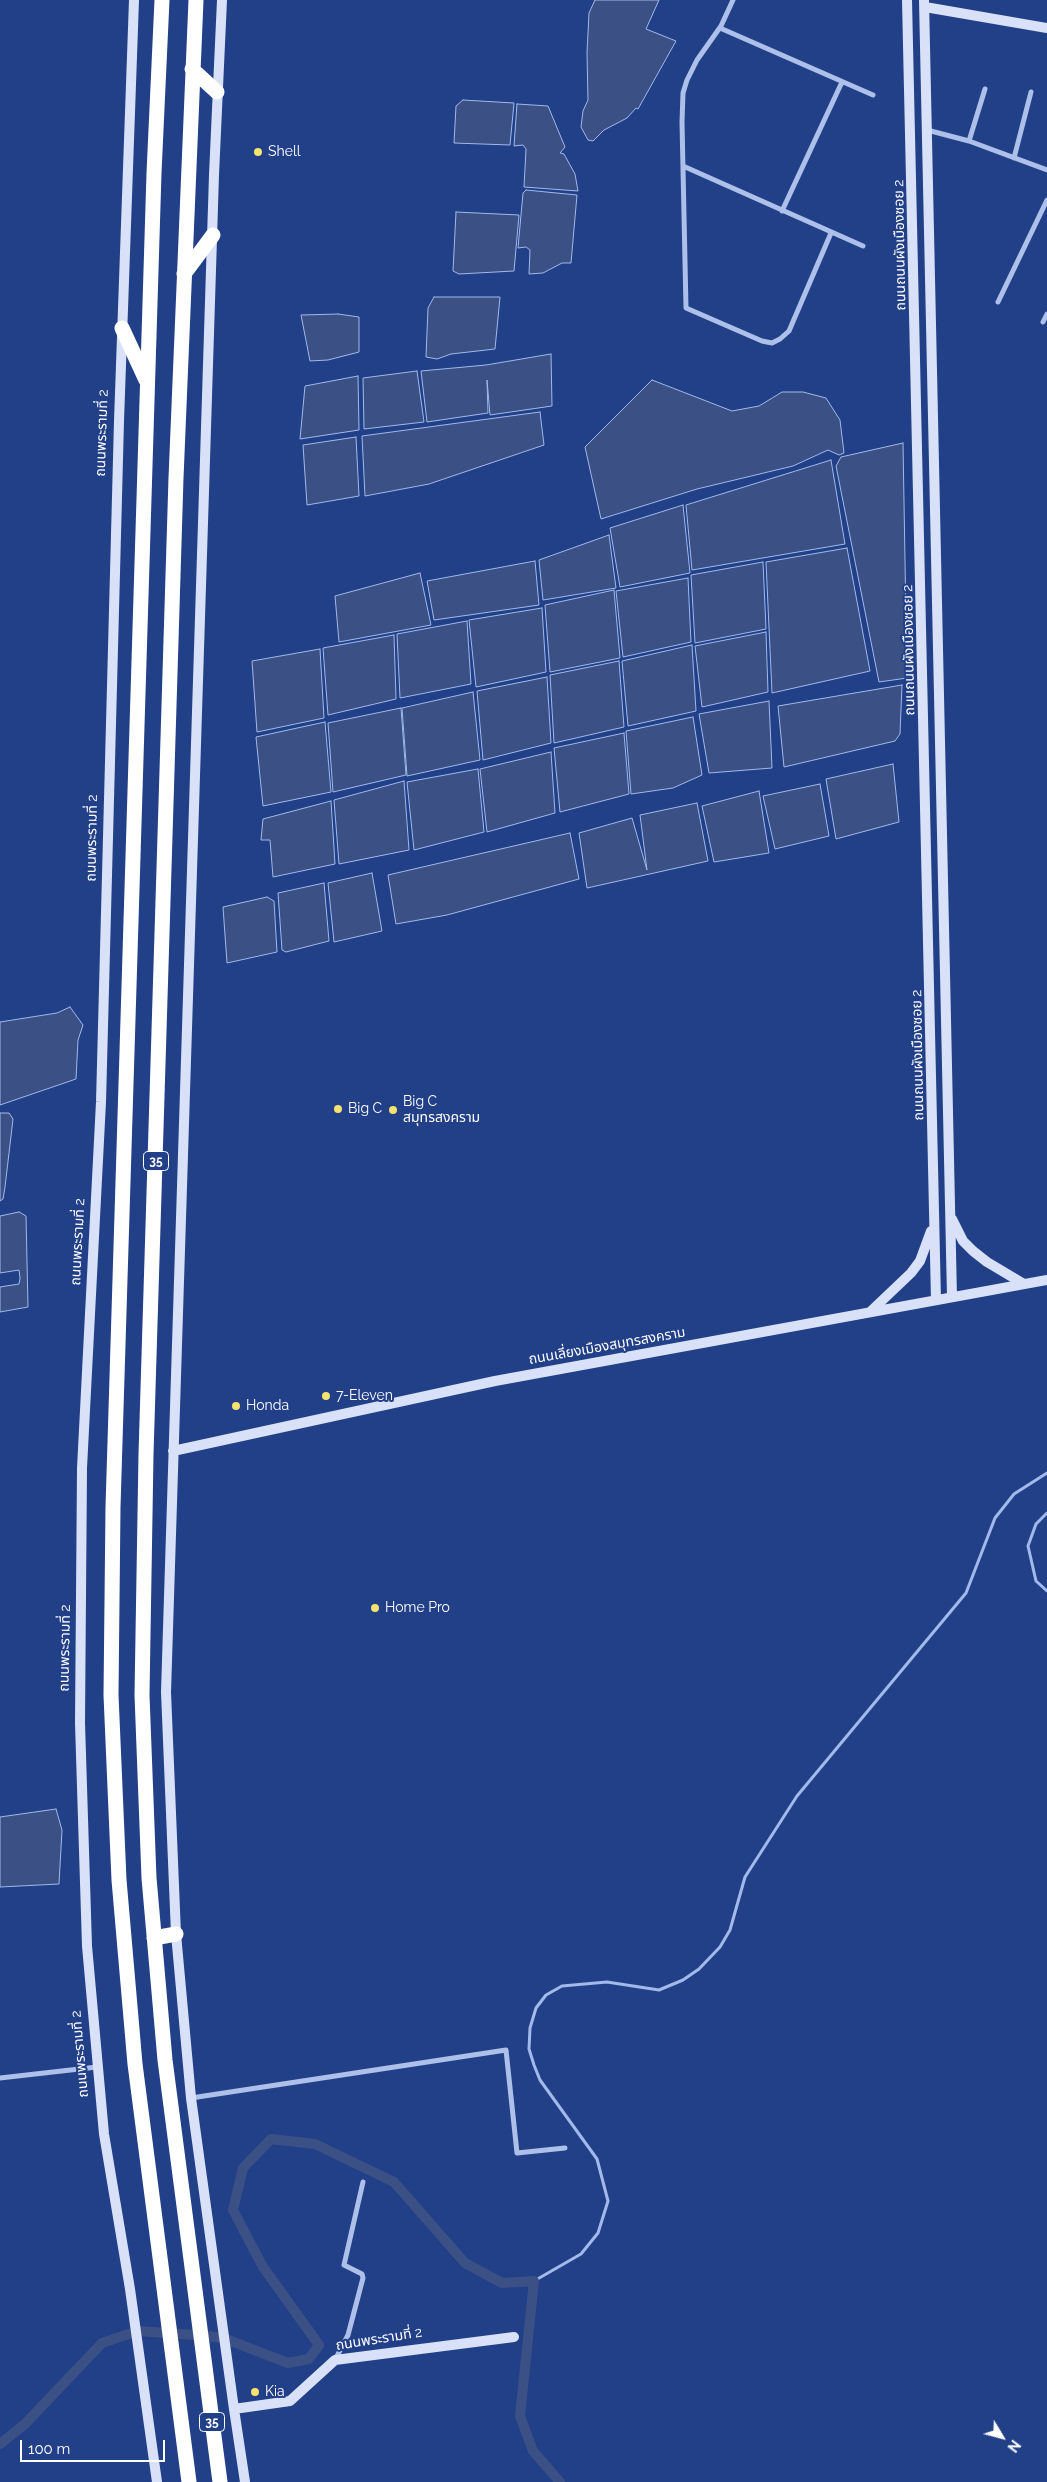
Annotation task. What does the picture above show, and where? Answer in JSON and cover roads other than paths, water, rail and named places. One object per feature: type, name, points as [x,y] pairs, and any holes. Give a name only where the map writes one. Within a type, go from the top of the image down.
[{"type":"highway","name":"35","points":[[162,0],[148,383],[114,1498],[111,1695],[119,1880],[134,2064],[189,2482]]},
{"type":"highway","name":"35","points":[[196,0],[184,274],[146,1473],[142,1695],[154,1938],[166,2070],[220,2482]]},
{"type":"highway","points":[[192,69],[217,92]]},
{"type":"highway","points":[[184,274],[213,235]]},
{"type":"highway","points":[[122,328],[148,383]]},
{"type":"highway","points":[[154,1938],[176,1934]]},
{"type":"main road","name":"ถนนพระรามที่ 2","points":[[134,0],[122,328],[101,1102],[82,1468],[80,1723],[87,1946],[104,2134],[133,2311],[157,2482]]},
{"type":"main road","name":"35","points":[[222,0],[217,92],[166,1692],[176,1934],[191,2098],[220,2322],[245,2482]]},
{"type":"main road","name":"ถนนถนนผังเมืองซอย 2","points":[[907,0],[936,1300]]},
{"type":"main road","name":"ถนนถนนผังเมืองซอย 2","points":[[925,4],[952,1297]]},
{"type":"main road","points":[[925,4],[1047,28]]},
{"type":"main road","points":[[911,116],[927,116]]},
{"type":"main road","points":[[934,1182],[949,1181]]},
{"type":"main road","points":[[950,1216],[963,1241],[973,1251],[987,1262],[1024,1284]]},
{"type":"main road","points":[[870,1312],[911,1274],[920,1261],[934,1221]]},
{"type":"main road","name":"ถนนเลี่ยงเมืองสมุทรสงคราม","points":[[174,1451],[495,1381],[1047,1280]]},
{"type":"main road","name":"ถนนพระรามที่ 2","points":[[234,2409],[290,2401],[334,2360],[514,2337]]},
{"type":"street","points":[[733,0],[720,28],[697,60],[683,93],[686,308],[762,341],[772,343],[780,340],[789,331],[831,233]]},
{"type":"street","points":[[720,28],[873,95]]},
{"type":"street","points":[[782,211],[842,82]]},
{"type":"street","points":[[969,141],[985,89]]},
{"type":"street","points":[[1014,158],[1031,92]]},
{"type":"street","points":[[927,130],[969,141],[1047,170]]},
{"type":"street","points":[[683,166],[863,246]]},
{"type":"street","points":[[998,302],[1047,200]]},
{"type":"street","points":[[1043,322],[1047,314]]},
{"type":"street","points":[[191,2098],[506,2050],[518,2153],[565,2148]]},
{"type":"street","points":[[0,2078],[98,2067]]},
{"type":"street","points":[[334,2360],[348,2335],[363,2278],[362,2274],[344,2265],[364,2182]]},
{"type":"water","points":[[595,0],[659,0],[646,29],[676,41],[638,109],[636,108],[627,118],[604,130],[593,141],[588,140],[581,127],[583,111],[588,100],[587,53],[589,13]]},
{"type":"water","points":[[463,100],[514,103],[510,145],[454,143],[456,106]]},
{"type":"water","points":[[517,104],[548,106],[565,147],[560,153],[564,154],[575,174],[578,191],[524,187],[526,149],[523,145],[514,146]]},
{"type":"water","points":[[526,190],[577,195],[571,263],[562,263],[543,273],[529,274],[530,250],[526,247],[518,248],[523,193]]},
{"type":"water","points":[[456,212],[519,215],[514,271],[459,274],[453,271]]},
{"type":"water","points":[[434,297],[500,297],[495,349],[451,354],[437,359],[426,357],[428,308]]},
{"type":"water","points":[[338,314],[359,317],[359,352],[328,360],[310,361],[301,315]]},
{"type":"water","points":[[551,354],[552,406],[490,415],[487,380],[488,413],[427,422],[421,371],[486,365]]},
{"type":"water","points":[[417,371],[424,422],[364,429],[363,378]]},
{"type":"water","points":[[358,376],[359,430],[300,439],[305,386]]},
{"type":"water","points":[[652,380],[732,411],[759,406],[782,392],[803,392],[826,398],[840,420],[844,453],[839,455],[828,450],[793,466],[697,489],[601,519],[585,447]]},
{"type":"water","points":[[540,412],[544,445],[429,484],[365,496],[362,436]]},
{"type":"water","points":[[356,437],[359,496],[307,505],[303,445]]},
{"type":"water","points":[[903,443],[907,678],[879,682],[836,466],[841,457]]},
{"type":"water","points":[[831,460],[845,544],[692,570],[686,505]]},
{"type":"water","points":[[683,505],[690,573],[620,587],[610,528]]},
{"type":"water","points":[[609,535],[616,588],[543,600],[539,560]]},
{"type":"water","points":[[847,548],[870,671],[772,693],[766,562]]},
{"type":"water","points":[[535,561],[539,605],[434,620],[427,581]]},
{"type":"water","points":[[763,562],[766,629],[695,643],[691,575]]},
{"type":"water","points":[[420,573],[431,625],[339,642],[335,596]]},
{"type":"water","points":[[688,578],[691,642],[623,657],[616,591]]},
{"type":"water","points":[[614,590],[620,658],[550,672],[545,605]]},
{"type":"water","points":[[542,608],[546,672],[476,687],[469,620]]},
{"type":"water","points":[[467,621],[471,684],[400,698],[397,634]]},
{"type":"water","points":[[766,632],[768,692],[702,707],[695,646]]},
{"type":"water","points":[[394,635],[396,699],[328,715],[323,648]]},
{"type":"water","points":[[692,645],[696,711],[628,726],[622,661]]},
{"type":"water","points":[[320,649],[324,718],[257,732],[252,661]]},
{"type":"water","points":[[619,661],[624,727],[554,743],[550,675]]},
{"type":"water","points":[[547,677],[551,743],[483,760],[477,691]]},
{"type":"water","points":[[902,685],[900,734],[895,741],[784,767],[778,706]]},
{"type":"water","points":[[473,692],[480,760],[407,776],[402,708]]},
{"type":"water","points":[[769,701],[772,768],[709,773],[699,714]]},
{"type":"water","points":[[401,708],[406,775],[333,792],[328,723]]},
{"type":"water","points":[[693,717],[702,775],[673,788],[631,794],[626,731]]},
{"type":"water","points":[[325,722],[331,792],[263,806],[256,737]]},
{"type":"water","points":[[624,733],[629,794],[560,812],[554,748]]},
{"type":"water","points":[[551,752],[555,813],[487,832],[480,769]]},
{"type":"water","points":[[893,764],[899,822],[836,839],[826,779]]},
{"type":"water","points":[[478,769],[484,832],[414,850],[407,782]]},
{"type":"water","points":[[404,781],[409,850],[339,864],[334,800]]},
{"type":"water","points":[[820,784],[829,836],[775,849],[763,796]]},
{"type":"water","points":[[759,791],[769,853],[714,862],[702,806]]},
{"type":"water","points":[[331,801],[335,864],[273,877],[270,840],[261,840],[263,819]]},
{"type":"water","points":[[697,803],[708,861],[587,888],[579,833],[632,818],[647,870],[640,815]]},
{"type":"water","points":[[570,833],[579,879],[447,915],[396,924],[388,875]]},
{"type":"water","points":[[372,873],[382,931],[334,942],[328,883]]},
{"type":"water","points":[[324,883],[329,941],[286,952],[282,950],[278,893]]},
{"type":"water","points":[[267,897],[274,901],[277,952],[227,963],[223,907]]},
{"type":"water","points":[[70,1007],[83,1025],[78,1040],[76,1079],[0,1105],[0,1022],[57,1013]]},
{"type":"water","points":[[0,1113],[9,1113],[13,1119],[5,1187],[3,1199],[0,1201]]},
{"type":"water","points":[[19,1212],[26,1216],[28,1307],[0,1312],[0,1287],[19,1284],[20,1278],[19,1270],[0,1273],[0,1216]]},
{"type":"water","points":[[56,1809],[62,1830],[59,1884],[0,1887],[0,1817]]},
{"type":"waterway","points":[[534,2281],[581,2254],[598,2233],[608,2201],[597,2159],[540,2080],[534,2065],[529,2049],[530,2028],[536,2008],[546,1995],[562,1986],[607,1982],[659,1990],[683,1980],[699,1969],[720,1947],[730,1930],[745,1877],[797,1796],[966,1593],[995,1518],[1014,1494],[1047,1473]]},
{"type":"waterway","points":[[1047,1513],[1036,1524],[1028,1546],[1036,1581],[1047,1591]]},
{"type":"waterway","points":[[207,2336],[223,2338],[288,2363],[309,2359],[319,2345],[263,2267],[233,2210],[243,2168],[271,2139],[315,2144],[394,2182],[465,2263],[502,2283],[534,2281],[520,2416],[533,2451],[560,2482]]},
{"type":"waterway","points":[[0,2444],[25,2424],[102,2343],[138,2331],[194,2335]]},
{"type":"place","name":"Shell","points":[[258,152]]},
{"type":"place","name":"Big C","points":[[338,1109]]},
{"type":"place","name":"Big C สมุทรสงคราม","points":[[393,1110]]},
{"type":"place","name":"7-Eleven","points":[[326,1396]]},
{"type":"place","name":"Honda","points":[[236,1406]]},
{"type":"place","name":"Home Pro","points":[[375,1608]]},
{"type":"place","name":"Kia","points":[[255,2392]]}]
